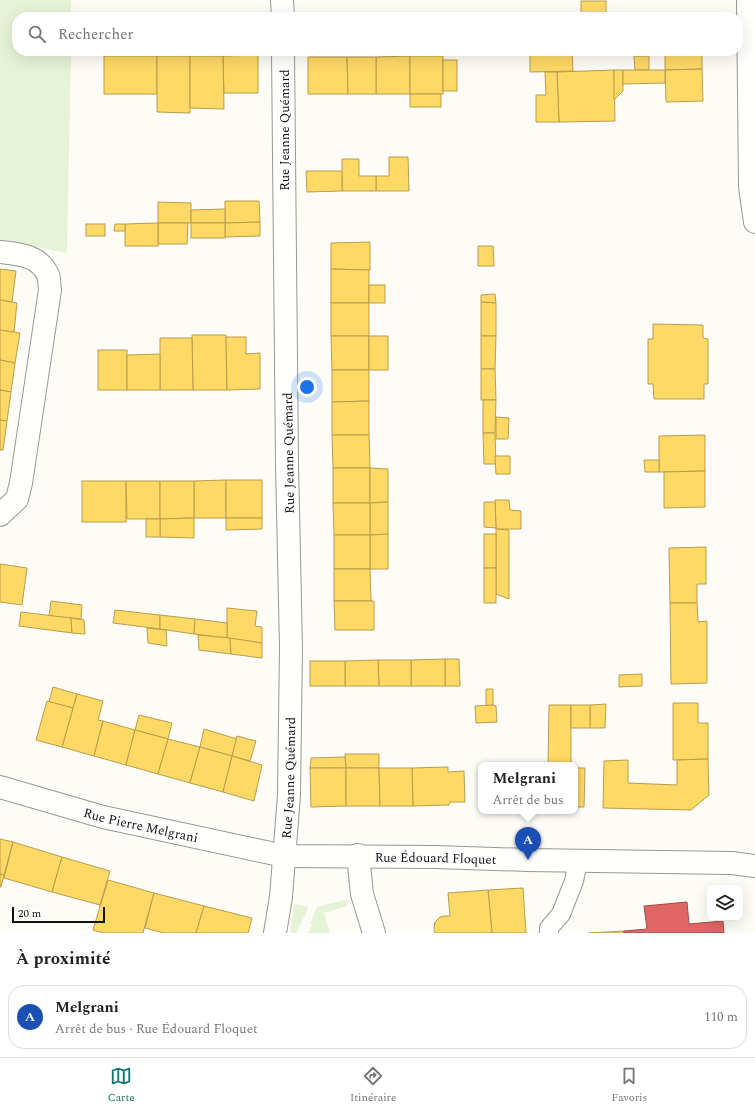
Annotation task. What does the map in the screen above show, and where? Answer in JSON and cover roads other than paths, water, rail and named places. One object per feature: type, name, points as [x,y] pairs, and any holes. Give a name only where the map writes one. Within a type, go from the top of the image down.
[{"type":"street","points":[[282,0],[282,12]]},
{"type":"street","points":[[748,0],[751,35],[750,187],[755,222]]},
{"type":"street","name":"Rue Jeanne Quémard","points":[[275,933],[281,898],[289,795],[291,648],[287,458],[283,56]]},
{"type":"street","points":[[0,252],[17,254],[38,261],[48,276],[50,290],[21,483],[17,499],[0,515]]},
{"type":"street","name":"Rue Pierre Melgrani","points":[[0,787],[103,817],[284,856]]},
{"type":"street","points":[[358,855],[362,894],[374,933]]},
{"type":"street","name":"Rue Édouard Floquet","points":[[284,856],[358,855],[578,861],[725,863],[755,866]]},
{"type":"lane","points":[[549,933],[549,928],[561,914],[574,881],[578,861]]},
{"type":"place","name":"Melgrani","points":[[528,860]]}]
